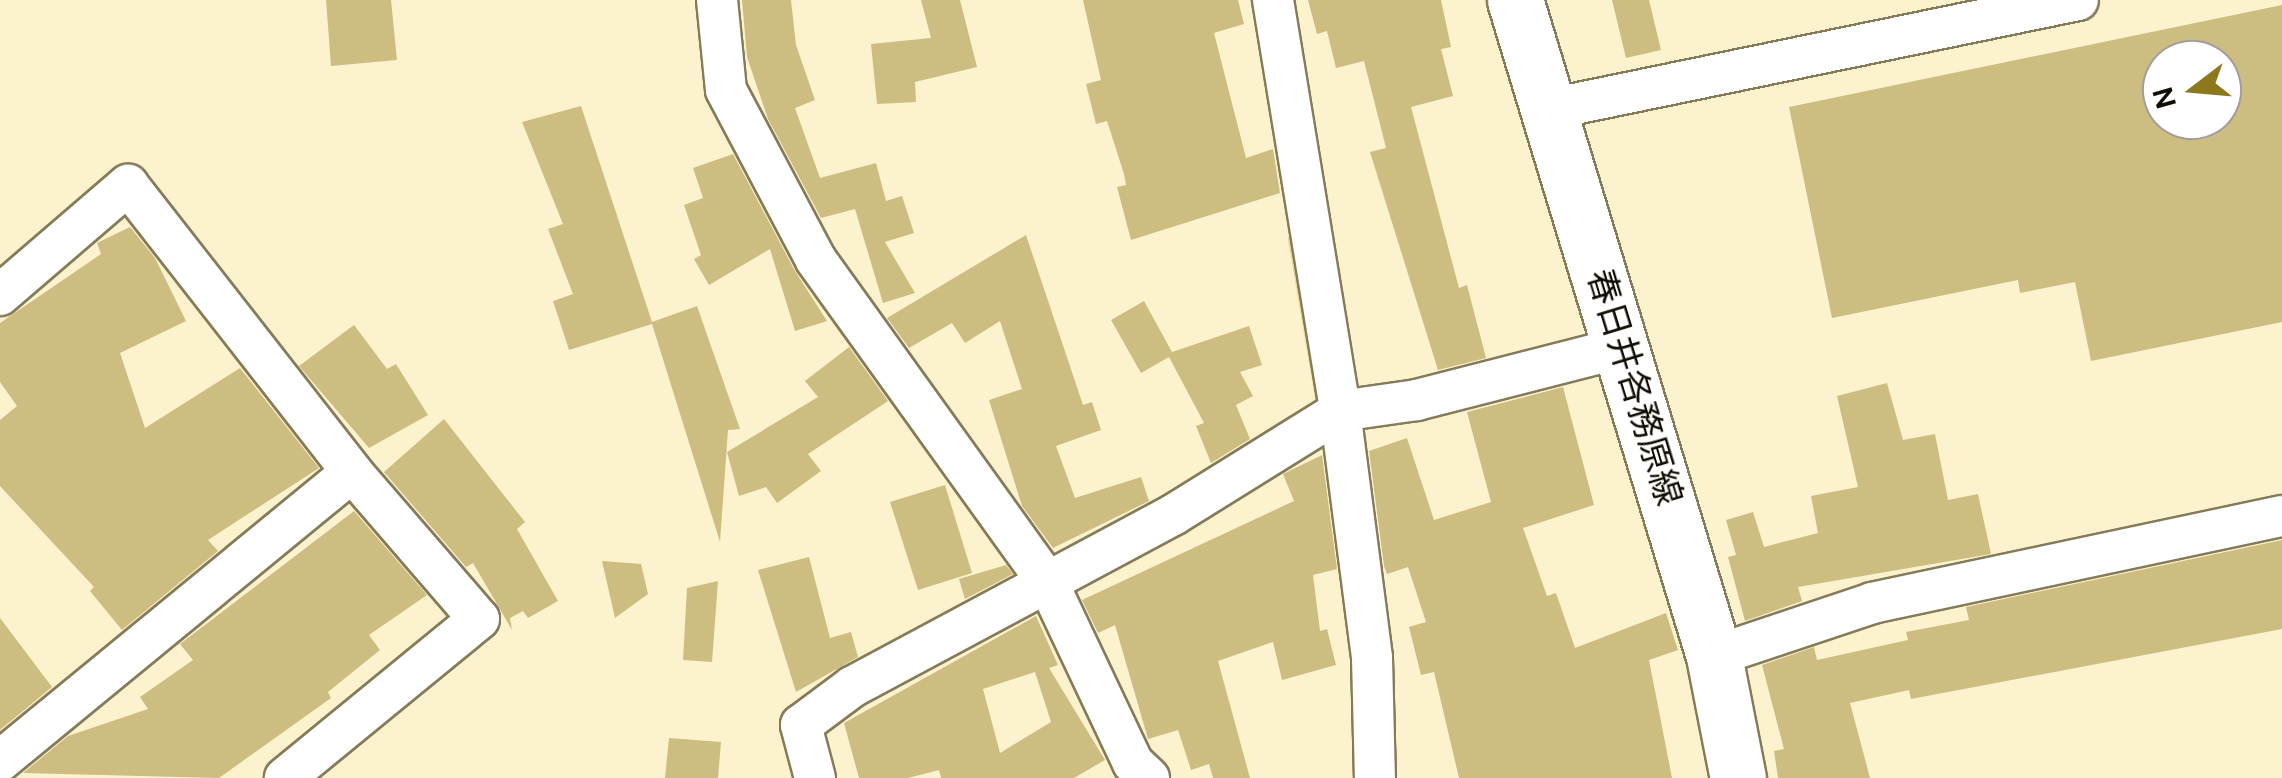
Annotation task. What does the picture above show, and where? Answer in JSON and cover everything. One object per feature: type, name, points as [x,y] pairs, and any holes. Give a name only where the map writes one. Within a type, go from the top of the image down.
[{"type":"main road","name":"春日井各務原線","points":[[1515,0],[1624,347],[1714,656],[1738,778]]},
{"type":"street","points":[[717,0],[726,90],[816,260],[1047,581],[1133,764],[1149,778]]},
{"type":"street","points":[[1273,0],[1340,411],[1372,658],[1375,778]]},
{"type":"street","points":[[1550,108],[2078,0]]},
{"type":"street","points":[[0,295],[128,185],[352,472],[480,618],[285,778]]},
{"type":"street","points":[[816,778],[800,725],[852,686],[1173,514],[1340,411],[1417,400],[1624,347]]},
{"type":"street","points":[[3,752],[352,472]]},
{"type":"street","points":[[1714,656],[1872,603],[2282,516]]},
{"type":"building","points":[[326,0],[391,0],[397,60],[331,66]]},
{"type":"building","points":[[742,0],[791,0],[796,45],[815,100],[795,108],[820,178],[876,163],[886,201],[902,196],[914,233],[885,242],[915,293],[883,303],[855,209],[821,218],[768,119],[747,57]]},
{"type":"building","points":[[921,0],[960,0],[977,67],[915,82],[916,102],[877,104],[871,44],[931,38]]},
{"type":"building","points":[[1083,0],[1238,0],[1244,24],[1214,33],[1246,158],[1273,149],[1280,193],[1131,240],[1117,187],[1126,185],[1124,174],[1107,121],[1096,124],[1086,84],[1101,80]]},
{"type":"building","points":[[1308,0],[1441,0],[1451,47],[1441,49],[1453,96],[1411,107],[1459,288],[1467,285],[1486,358],[1438,370],[1370,152],[1386,148],[1364,61],[1336,68],[1327,31],[1317,34]]},
{"type":"building","points":[[1612,0],[1649,0],[1661,50],[1626,58]]},
{"type":"building","points":[[2282,5],[2282,322],[2091,361],[2075,282],[2020,293],[2018,280],[1832,318],[1789,107]]},
{"type":"building","points":[[581,106],[652,322],[697,306],[740,429],[728,430],[720,542],[652,324],[569,350],[553,301],[573,294],[548,229],[563,224],[522,122]]},
{"type":"building","points":[[733,154],[795,271],[827,321],[795,331],[770,249],[709,285],[694,259],[701,255],[684,205],[703,198],[693,168]]},
{"type":"building","points":[[130,227],[155,258],[186,321],[120,353],[145,428],[240,368],[319,468],[208,540],[218,551],[122,630],[90,591],[94,587],[0,486],[0,420],[17,406],[0,382],[0,323],[101,254],[97,243]]},
{"type":"building","points":[[1026,235],[1083,405],[1092,402],[1101,430],[1056,446],[1075,498],[1141,477],[1149,501],[1053,548],[1022,506],[989,400],[1022,389],[1000,321],[965,343],[952,323],[909,348],[887,318]]},
{"type":"building","points":[[1144,301],[1172,352],[1249,326],[1262,365],[1240,372],[1253,396],[1236,405],[1250,439],[1211,463],[1196,426],[1204,423],[1169,357],[1141,373],[1111,320]]},
{"type":"building","points":[[354,325],[387,369],[396,364],[428,415],[369,448],[299,366]]},
{"type":"building","points":[[849,347],[888,401],[808,454],[821,471],[777,503],[766,487],[739,496],[727,452],[818,397],[805,381]]},
{"type":"building","points":[[1887,383],[1903,440],[1935,434],[1948,500],[1978,494],[1991,554],[1798,587],[1802,601],[1745,621],[1728,557],[1736,555],[1726,520],[1753,512],[1764,547],[1818,533],[1811,496],[1858,487],[1837,396]]},
{"type":"building","points":[[1563,387],[1594,505],[1523,528],[1547,596],[1556,593],[1575,648],[1666,613],[1678,650],[1649,660],[1672,778],[1459,778],[1434,672],[1421,675],[1409,627],[1426,622],[1408,567],[1387,574],[1384,566],[1369,451],[1407,438],[1434,520],[1491,502],[1467,412]]},
{"type":"building","points":[[444,419],[525,522],[517,529],[558,601],[528,618],[523,611],[510,618],[512,630],[473,563],[466,567],[384,472]]},
{"type":"building","points":[[1322,455],[1337,569],[1313,575],[1320,631],[1327,629],[1336,665],[1282,680],[1273,642],[1218,661],[1250,778],[1213,778],[1209,764],[1191,770],[1178,730],[1148,739],[1115,625],[1098,633],[1082,600],[1294,501],[1283,474]]},
{"type":"building","points":[[945,485],[972,573],[918,590],[890,502]]},
{"type":"building","points":[[354,511],[427,595],[369,635],[380,650],[328,692],[331,698],[219,778],[23,773],[68,736],[148,709],[140,697],[193,660],[180,644]]},
{"type":"building","points":[[2282,540],[2282,629],[1911,699],[1909,690],[1850,703],[1870,778],[1778,778],[1774,751],[1784,749],[1762,665],[1814,647],[1817,660],[1908,640],[1906,632],[1969,620],[1966,607]]},
{"type":"building","points":[[809,557],[830,638],[851,632],[858,657],[796,692],[758,570]]},
{"type":"building","points":[[602,561],[641,564],[648,594],[615,618]]},
{"type":"building","points":[[1006,565],[1013,574],[965,599],[959,579]]},
{"type":"building","points":[[718,581],[712,662],[683,660],[687,588]]},
{"type":"building","points":[[1036,616],[1058,665],[1049,668],[1105,760],[1074,778],[941,778],[939,770],[908,778],[859,778],[844,723]],"holes":[[[1035,672],[1051,722],[1000,753],[983,689]]]},
{"type":"building","points":[[0,618],[52,687],[0,730]]},
{"type":"building","points":[[669,738],[721,742],[718,778],[665,778]]},
{"type":"waterway","points":[[1293,239],[1322,408]]}]
